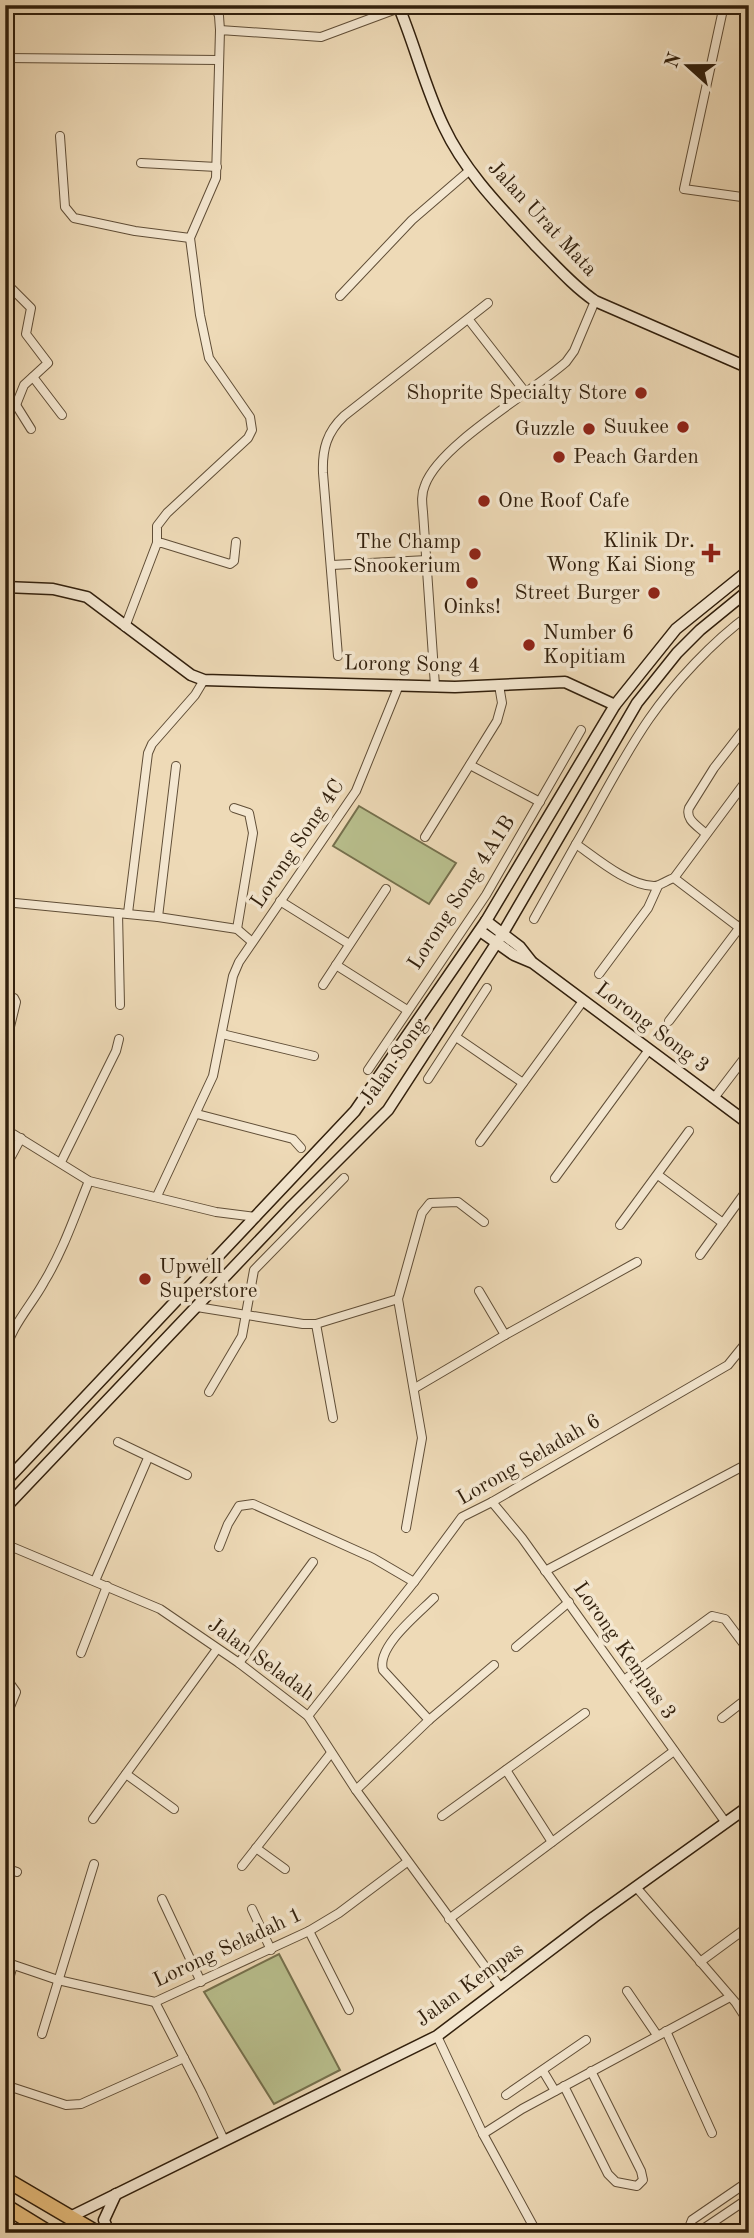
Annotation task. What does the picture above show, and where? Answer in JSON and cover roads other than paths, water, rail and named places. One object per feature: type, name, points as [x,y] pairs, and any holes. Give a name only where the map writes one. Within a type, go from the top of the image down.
[{"type":"highway","points":[[5,2179],[97,2233]]},
{"type":"highway","points":[[6,2207],[49,2233]]},
{"type":"main road","name":"Jalan Urat Mata","points":[[399,6],[438,114],[452,142],[470,170],[578,289],[595,301],[749,368]]},
{"type":"main road","name":"Jalan Song","points":[[5,1482],[355,1111],[483,926],[615,705],[676,629],[696,610],[749,570]]},
{"type":"main road","points":[[5,587],[71,592],[88,597],[191,675],[204,680]]},
{"type":"main road","name":"Jalan Song","points":[[5,1508],[292,1206],[388,1110],[499,938],[637,703],[677,653],[700,630],[749,590]]},
{"type":"main road","name":"Lorong Song 4","points":[[204,680],[435,686],[569,682],[615,705]]},
{"type":"main road","name":"Lorong Song 3","points":[[483,926],[499,938],[514,955],[533,963],[749,1124]]},
{"type":"main road","points":[[256,1217],[270,1217],[292,1206]]},
{"type":"main road","points":[[172,1306],[187,1302],[197,1307]]},
{"type":"main road","name":"Jalan Kempas","points":[[69,2217],[436,2036],[749,1806]]},
{"type":"main road","points":[[109,2233],[104,2220],[116,2194]]},
{"type":"street","points":[[125,627],[157,543],[158,526],[167,513],[247,438],[252,430],[250,417],[212,364],[206,346],[190,238],[213,189],[217,167],[220,30],[215,5]]},
{"type":"street","points":[[724,5],[684,188],[749,198]]},
{"type":"street","points":[[220,30],[321,37],[399,6]]},
{"type":"street","points":[[5,58],[219,60]]},
{"type":"street","points":[[60,136],[65,207],[74,218],[135,231],[190,238]]},
{"type":"street","points":[[141,163],[217,167]]},
{"type":"street","points":[[340,296],[412,220],[470,170]]},
{"type":"street","points":[[5,282],[31,308],[27,337],[48,360],[46,366],[24,385],[16,405],[5,414]]},
{"type":"street","points":[[435,686],[422,500],[426,482],[451,451],[570,357],[595,301]]},
{"type":"street","points":[[338,656],[322,459],[330,432],[344,416],[488,303]]},
{"type":"street","points":[[469,320],[526,393]]},
{"type":"street","points":[[33,377],[62,415]]},
{"type":"street","points":[[16,405],[31,429]]},
{"type":"street","points":[[157,543],[230,564],[234,561],[236,542]]},
{"type":"street","points":[[331,565],[427,560]]},
{"type":"street","points":[[534,919],[649,719],[732,627],[749,615]]},
{"type":"street","points":[[128,913],[148,753],[152,744],[195,695],[204,680]]},
{"type":"street","name":"Lorong Song 4C","points":[[157,1196],[213,1076],[236,969],[251,941],[356,791],[399,685]]},
{"type":"street","points":[[425,837],[502,710],[499,685]]},
{"type":"street","points":[[706,834],[690,819],[688,813],[714,768],[749,723]]},
{"type":"street","name":"Lorong Song 4A1B","points":[[368,1070],[486,895],[581,730]]},
{"type":"street","points":[[470,765],[540,802]]},
{"type":"street","points":[[158,917],[176,766]]},
{"type":"street","points":[[576,844],[620,874],[658,886],[674,878],[749,777]]},
{"type":"street","points":[[234,808],[249,813],[253,833],[237,929]]},
{"type":"street","points":[[674,878],[749,935]]},
{"type":"street","points":[[599,974],[648,908],[658,886]]},
{"type":"street","points":[[323,985],[386,890]]},
{"type":"street","points":[[280,901],[349,944]]},
{"type":"street","points":[[5,902],[128,913],[237,929],[251,941]]},
{"type":"street","points":[[118,913],[120,1005]]},
{"type":"street","points":[[668,1021],[749,915]]},
{"type":"street","points":[[336,965],[407,1010]]},
{"type":"street","points":[[428,1079],[487,988]]},
{"type":"street","points":[[5,995],[14,998],[16,1002],[5,1047]]},
{"type":"street","points":[[480,1142],[583,1001]]},
{"type":"street","points":[[222,1034],[314,1056]]},
{"type":"street","points":[[456,1037],[523,1083]]},
{"type":"street","points":[[61,1162],[116,1051],[119,1039]]},
{"type":"street","points":[[555,1178],[648,1051]]},
{"type":"street","points":[[714,1098],[749,1052]]},
{"type":"street","points":[[197,1114],[293,1139],[301,1148]]},
{"type":"street","points":[[5,1129],[89,1181],[216,1212],[256,1217]]},
{"type":"street","points":[[620,1225],[689,1131]]},
{"type":"street","points":[[5,1168],[21,1138]]},
{"type":"street","points":[[658,1175],[723,1223]]},
{"type":"street","points":[[209,1392],[242,1336],[254,1270],[344,1178]]},
{"type":"street","points":[[5,1354],[8,1340],[60,1252],[89,1181]]},
{"type":"street","points":[[700,1255],[749,1187]]},
{"type":"street","points":[[406,1528],[422,1438],[398,1299],[422,1213],[430,1203],[458,1202],[484,1222]]},
{"type":"street","points":[[415,1388],[637,1262]]},
{"type":"street","points":[[479,1291],[505,1335]]},
{"type":"street","points":[[197,1307],[316,1324],[398,1299]]},
{"type":"street","points":[[316,1324],[333,1418]]},
{"type":"street","name":"Lorong Seladah 6","points":[[308,1716],[463,1517],[728,1365],[749,1339]]},
{"type":"street","points":[[118,1442],[187,1475]]},
{"type":"street","points":[[95,1581],[148,1458]]},
{"type":"street","points":[[545,1571],[749,1463]]},
{"type":"street","name":"Lorong Kempas 3","points":[[492,1502],[569,1602],[726,1823]]},
{"type":"street","points":[[219,1547],[239,1506],[253,1504],[373,1558],[414,1582]]},
{"type":"street","name":"Jalan Seladah","points":[[6,1544],[160,1609],[239,1663],[308,1716],[356,1790],[500,1987]]},
{"type":"street","points":[[239,1663],[313,1562]]},
{"type":"street","points":[[81,1653],[107,1586]]},
{"type":"street","points":[[429,1720],[383,1670],[380,1662],[385,1648],[434,1598]]},
{"type":"street","points":[[516,1647],[569,1602]]},
{"type":"street","points":[[624,1681],[712,1616],[725,1619],[749,1651]]},
{"type":"street","points":[[93,1819],[217,1649]]},
{"type":"street","points":[[356,1790],[429,1720],[494,1665]]},
{"type":"street","points":[[6,1712],[16,1692],[8,1685]]},
{"type":"street","points":[[722,1718],[749,1697]]},
{"type":"street","points":[[442,1816],[585,1713]]},
{"type":"street","points":[[449,1919],[674,1751]]},
{"type":"street","points":[[242,1866],[331,1753]]},
{"type":"street","points":[[506,1770],[552,1842]]},
{"type":"street","points":[[126,1774],[173,1809]]},
{"type":"street","points":[[256,1848],[285,1869]]},
{"type":"street","name":"Lorong Seladah 1","points":[[9,1964],[58,1980],[155,2002],[309,1931],[339,1913],[407,1861]]},
{"type":"street","points":[[42,2034],[94,1864]]},
{"type":"street","points":[[5,1868],[18,1872]]},
{"type":"street","points":[[636,1887],[749,2023]]},
{"type":"street","points":[[162,1899],[201,1982]]},
{"type":"street","points":[[251,1909],[271,1950]]},
{"type":"street","points":[[700,1962],[749,1926]]},
{"type":"street","points":[[309,1931],[349,2010]]},
{"type":"street","points":[[5,1993],[9,1964]]},
{"type":"street","points":[[627,1992],[657,2035]]},
{"type":"street","points":[[483,2134],[591,2071],[730,1997]]},
{"type":"street","points":[[155,2002],[224,2140]]},
{"type":"street","points":[[666,2031],[712,2133]]},
{"type":"street","points":[[436,2036],[483,2134],[537,2233]]},
{"type":"street","points":[[506,2095],[586,2040]]},
{"type":"street","points":[[5,2085],[66,2105],[81,2104],[184,2058]]},
{"type":"street","points":[[543,2071],[555,2091]]},
{"type":"street","points":[[564,2086],[608,2174],[616,2182],[637,2186],[643,2180],[641,2171],[591,2071]]},
{"type":"street","points":[[688,2230],[692,2220],[749,2181]]},
{"type":"street","points":[[641,2233],[700,2231],[749,2198]]},
{"type":"street","points":[[740,2205],[749,2214]]},
{"type":"place","name":"Shoprite Specialty Store","points":[[641,393]]},
{"type":"place","name":"Suukee","points":[[683,427]]},
{"type":"place","name":"Guzzle","points":[[589,429]]},
{"type":"place","name":"Peach Garden","points":[[559,457]]},
{"type":"place","name":"One Roof Cafe","points":[[484,501]]},
{"type":"place","name":"Klinik Dr. Wong Kai Siong","points":[[711,553]]},
{"type":"place","name":"The Champ Snookerium","points":[[475,554]]},
{"type":"place","name":"Oinks!","points":[[472,583]]},
{"type":"place","name":"Street Burger","points":[[654,593]]},
{"type":"place","name":"Number 6 Kopitiam","points":[[529,645]]},
{"type":"place","name":"Upwell Superstore","points":[[145,1279]]}]
